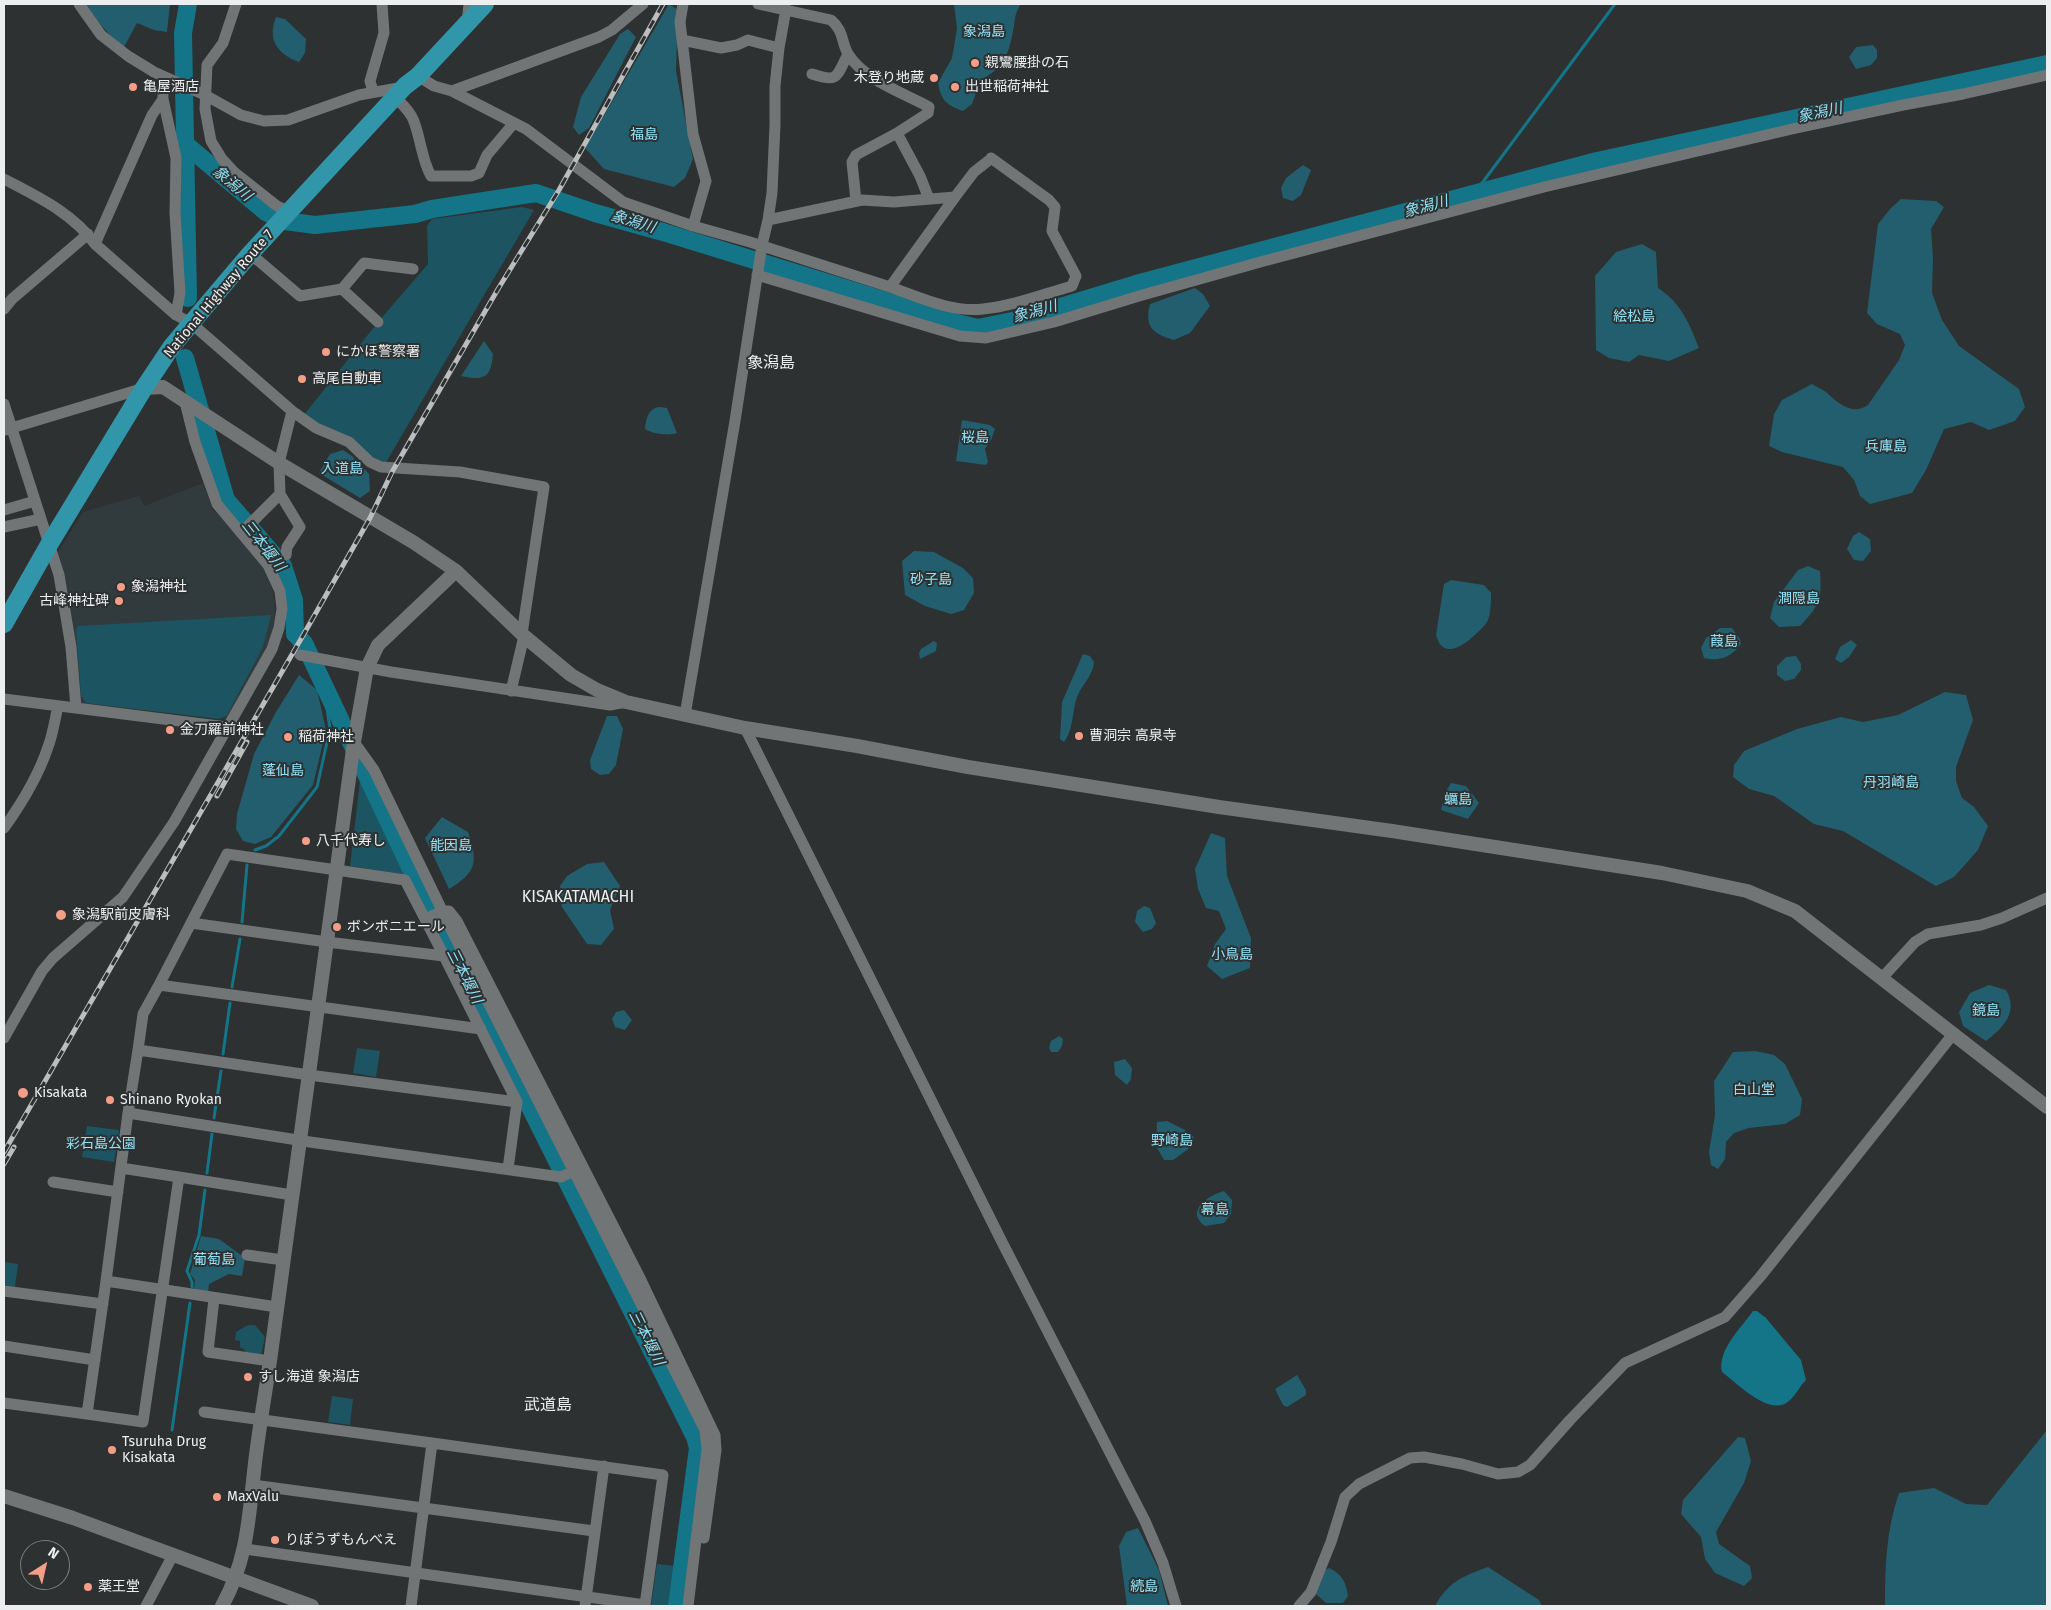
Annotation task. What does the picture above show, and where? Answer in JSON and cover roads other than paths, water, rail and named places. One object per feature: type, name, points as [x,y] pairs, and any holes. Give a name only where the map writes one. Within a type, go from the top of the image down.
[{"type":"highway","name":"National Highway Route 7","points":[[4,624],[50,543],[144,388],[172,346],[183,319],[249,255],[485,4]]},
{"type":"street","points":[[79,4],[108,42],[165,78],[205,95],[241,115],[264,121],[288,120],[373,91],[406,86],[434,86],[452,91],[514,122],[554,149],[623,202],[934,302],[965,309],[982,310],[1072,286],[1076,276],[1052,231],[1055,207],[1049,200],[990,160],[974,172],[890,287]]},
{"type":"street","points":[[236,4],[223,43],[207,65],[206,124],[211,141],[234,172],[289,213]]},
{"type":"street","points":[[373,91],[370,81],[384,33],[382,4]]},
{"type":"street","points":[[467,24],[469,4]]},
{"type":"street","points":[[452,91],[599,37],[612,30],[643,4]]},
{"type":"street","points":[[683,4],[680,22],[693,134],[706,181],[693,226]]},
{"type":"street","points":[[763,4],[831,20],[839,27],[848,54],[862,69],[899,93],[929,107],[928,113],[897,133],[856,155],[852,162],[856,201]]},
{"type":"street","points":[[685,714],[772,193],[776,125],[775,86],[786,9]]},
{"type":"street","points":[[682,40],[721,48],[737,45],[748,40],[779,48]]},
{"type":"street","points":[[812,74],[828,79],[832,78],[838,73],[848,54]]},
{"type":"street","points":[[757,275],[960,336],[986,338],[1054,322],[1140,296],[1534,190],[1792,129],[2047,75]]},
{"type":"street","points":[[165,78],[163,99],[176,158],[175,213],[183,319]]},
{"type":"street","points":[[406,86],[409,112],[414,120],[421,153],[431,176],[471,176],[480,173],[487,155],[514,122]]},
{"type":"street","points":[[95,244],[152,115],[163,99]]},
{"type":"street","points":[[897,133],[920,176],[929,200]]},
{"type":"street","points":[[4,179],[67,216],[88,234],[95,244],[292,412],[316,428],[349,442],[366,459],[381,467],[460,472],[544,487],[523,635],[511,691]]},
{"type":"street","points":[[768,220],[856,201],[894,202],[955,197]]},
{"type":"street","points":[[4,309],[12,299],[88,234]]},
{"type":"street","points":[[249,255],[259,261],[300,296],[342,289],[364,263],[413,269]]},
{"type":"street","points":[[342,289],[378,322]]},
{"type":"street","points":[[7,430],[144,388],[163,387],[279,463],[412,542],[456,571],[523,635],[571,675],[597,690],[626,702],[745,728],[1219,807],[1662,872],[1747,891],[1795,912],[1954,1033],[2047,1107]]},
{"type":"street","points":[[4,1038],[47,964],[123,897],[174,822],[272,649],[279,628],[282,609],[280,591],[268,565],[217,504],[195,442],[185,402]]},
{"type":"street","points":[[4,404],[7,430],[35,500],[59,576],[71,647],[76,708]]},
{"type":"street","points":[[286,556],[287,547],[300,527],[280,494],[279,463],[292,412]]},
{"type":"street","points":[[241,533],[280,494]]},
{"type":"street","points":[[4,510],[35,500]]},
{"type":"street","points":[[4,527],[41,519]]},
{"type":"street","points":[[222,1606],[237,1578],[245,1549],[260,1420],[270,1361],[319,1008],[354,742],[367,668],[383,639],[456,571]]},
{"type":"street","points":[[300,655],[320,660],[511,691],[610,705],[626,702]]},
{"type":"street","points":[[4,699],[227,727]]},
{"type":"street","points":[[4,828],[34,780],[48,746],[58,706]]},
{"type":"street","points":[[745,728],[1002,1242],[1145,1521],[1163,1563],[1176,1606]]},
{"type":"street","points":[[354,742],[374,770],[442,911],[704,1430],[708,1450],[688,1606]]},
{"type":"street","points":[[87,1414],[143,1014],[227,854],[404,880],[517,1102],[508,1169]]},
{"type":"street","points":[[1882,978],[1915,942],[1928,934],[1981,925],[2047,898]]},
{"type":"street","points":[[425,919],[442,911],[449,911],[457,921],[640,1278],[715,1435],[716,1450],[695,1606]]},
{"type":"street","points":[[191,924],[444,956]]},
{"type":"street","points":[[159,986],[481,1029]]},
{"type":"street","points":[[1299,1606],[1311,1592],[1331,1542],[1345,1496],[1359,1484],[1410,1458],[1424,1457],[1462,1464],[1498,1474],[1518,1472],[1530,1465],[1625,1363],[1725,1318],[1760,1278],[1954,1033]]},
{"type":"street","points":[[138,1050],[309,1075],[517,1102]]},
{"type":"street","points":[[128,1113],[562,1177],[574,1171]]},
{"type":"street","points":[[121,1168],[292,1195]]},
{"type":"street","points":[[4,1403],[143,1422],[179,1177]]},
{"type":"street","points":[[53,1182],[118,1192]]},
{"type":"street","points":[[246,1255],[283,1260]]},
{"type":"street","points":[[106,1280],[214,1299],[277,1307]]},
{"type":"street","points":[[4,1290],[103,1304]]},
{"type":"street","points":[[214,1299],[208,1352],[270,1361]]},
{"type":"street","points":[[4,1346],[95,1360]]},
{"type":"street","points":[[204,1412],[663,1475],[645,1605],[585,1602],[416,1573],[245,1549]]},
{"type":"street","points":[[411,1606],[432,1443]]},
{"type":"street","points":[[585,1602],[604,1466]]},
{"type":"street","points":[[253,1485],[594,1531]]},
{"type":"street","points":[[4,1496],[174,1554],[312,1606]]},
{"type":"street","points":[[146,1606],[174,1554]]},
{"type":"waterway","name":"三本堰川","points":[[188,4],[183,33],[188,298]]},
{"type":"waterway","points":[[1474,194],[1615,4]]},
{"type":"waterway","name":"象潟川","points":[[185,144],[266,212],[285,221],[315,225],[415,214],[432,209],[536,193],[595,213],[978,328],[1017,320],[1136,284],[1597,161],[2047,64]]},
{"type":"waterway","name":"三本堰川","points":[[185,358],[226,500],[283,566],[294,600],[295,634],[304,643],[410,867],[695,1437],[698,1448],[677,1606]]},
{"type":"waterway","points":[[255,850],[266,846],[279,836],[317,787],[330,729],[324,688]]},
{"type":"waterway","points":[[242,922],[247,865]]},
{"type":"waterway","points":[[232,987],[240,939]]},
{"type":"waterway","points":[[223,1054],[230,1003]]},
{"type":"waterway","points":[[214,1118],[221,1071]]},
{"type":"waterway","points":[[207,1173],[212,1134]]},
{"type":"waterway","points":[[192,1287],[187,1271],[199,1235],[205,1190]]},
{"type":"waterway","points":[[172,1430],[190,1303]]},
{"type":"railway","points":[[4,1152],[305,632],[370,518],[392,472],[498,289],[559,190],[663,4]]},
{"type":"railway","points":[[217,796],[247,742]]},
{"type":"railway","points":[[4,1164],[14,1147]]},
{"type":"place","name":"親鸞腰掛の石","points":[[975,63]]},
{"type":"place","name":"木登り地蔵","points":[[934,78]]},
{"type":"place","name":"亀屋酒店","points":[[133,87]]},
{"type":"place","name":"出世稲荷神社","points":[[955,87]]},
{"type":"place","name":"にかほ警察署","points":[[326,352]]},
{"type":"place","name":"高尾自動車","points":[[302,379]]},
{"type":"place","name":"象潟神社","points":[[121,587]]},
{"type":"place","name":"古峰神社碑","points":[[119,601]]},
{"type":"place","name":"金刀羅前神社","points":[[170,730]]},
{"type":"place","name":"曹洞宗 高泉寺","points":[[1079,736]]},
{"type":"place","name":"稲荷神社","points":[[288,737]]},
{"type":"place","name":"八千代寿し","points":[[306,841]]},
{"type":"place","name":"象潟駅前皮膚科","points":[[61,915]]},
{"type":"place","name":"ボンボニエール","points":[[337,927]]},
{"type":"place","name":"Kisakata","points":[[23,1093]]},
{"type":"place","name":"Shinano Ryokan","points":[[110,1100]]},
{"type":"place","name":"すし海道 象潟店","points":[[248,1377]]},
{"type":"place","name":"Tsuruha Drug Kisakata","points":[[112,1450]]},
{"type":"place","name":"MaxValu","points":[[217,1497]]},
{"type":"place","name":"りぽうずもんべえ","points":[[275,1540]]},
{"type":"place","name":"薬王堂","points":[[88,1587]]},
{"type":"district","name":"象潟島","points":[[771,364]]},
{"type":"district","name":"KISAKATAMACHI","points":[[578,898]]},
{"type":"district","name":"武道島","points":[[548,1406]]},
{"type":"park label","name":"福島","points":[[644,135]]},
{"type":"park label","name":"絵松島","points":[[1634,317]]},
{"type":"park label","name":"桜島","points":[[975,438]]},
{"type":"park label","name":"兵庫島","points":[[1886,447]]},
{"type":"park label","name":"入道島","points":[[342,469]]},
{"type":"park label","name":"砂子島","points":[[931,580]]},
{"type":"park label","name":"澗隠島","points":[[1799,599]]},
{"type":"park label","name":"葭島","points":[[1724,642]]},
{"type":"park label","name":"蓬仙島","points":[[283,771]]},
{"type":"park label","name":"丹羽崎島","points":[[1891,783]]},
{"type":"park label","name":"蠣島","points":[[1458,800]]},
{"type":"park label","name":"能因島","points":[[451,846]]},
{"type":"park label","name":"小鳥島","points":[[1232,955]]},
{"type":"park label","name":"鏡島","points":[[1986,1011]]},
{"type":"park label","name":"白山堂","points":[[1754,1090]]},
{"type":"park label","name":"野崎島","points":[[1172,1141]]},
{"type":"park label","name":"彩石島公園","points":[[101,1144]]},
{"type":"park label","name":"幕島","points":[[1215,1210]]},
{"type":"park label","name":"葡萄島","points":[[214,1260]]},
{"type":"park label","name":"続島","points":[[1144,1587]]}]
